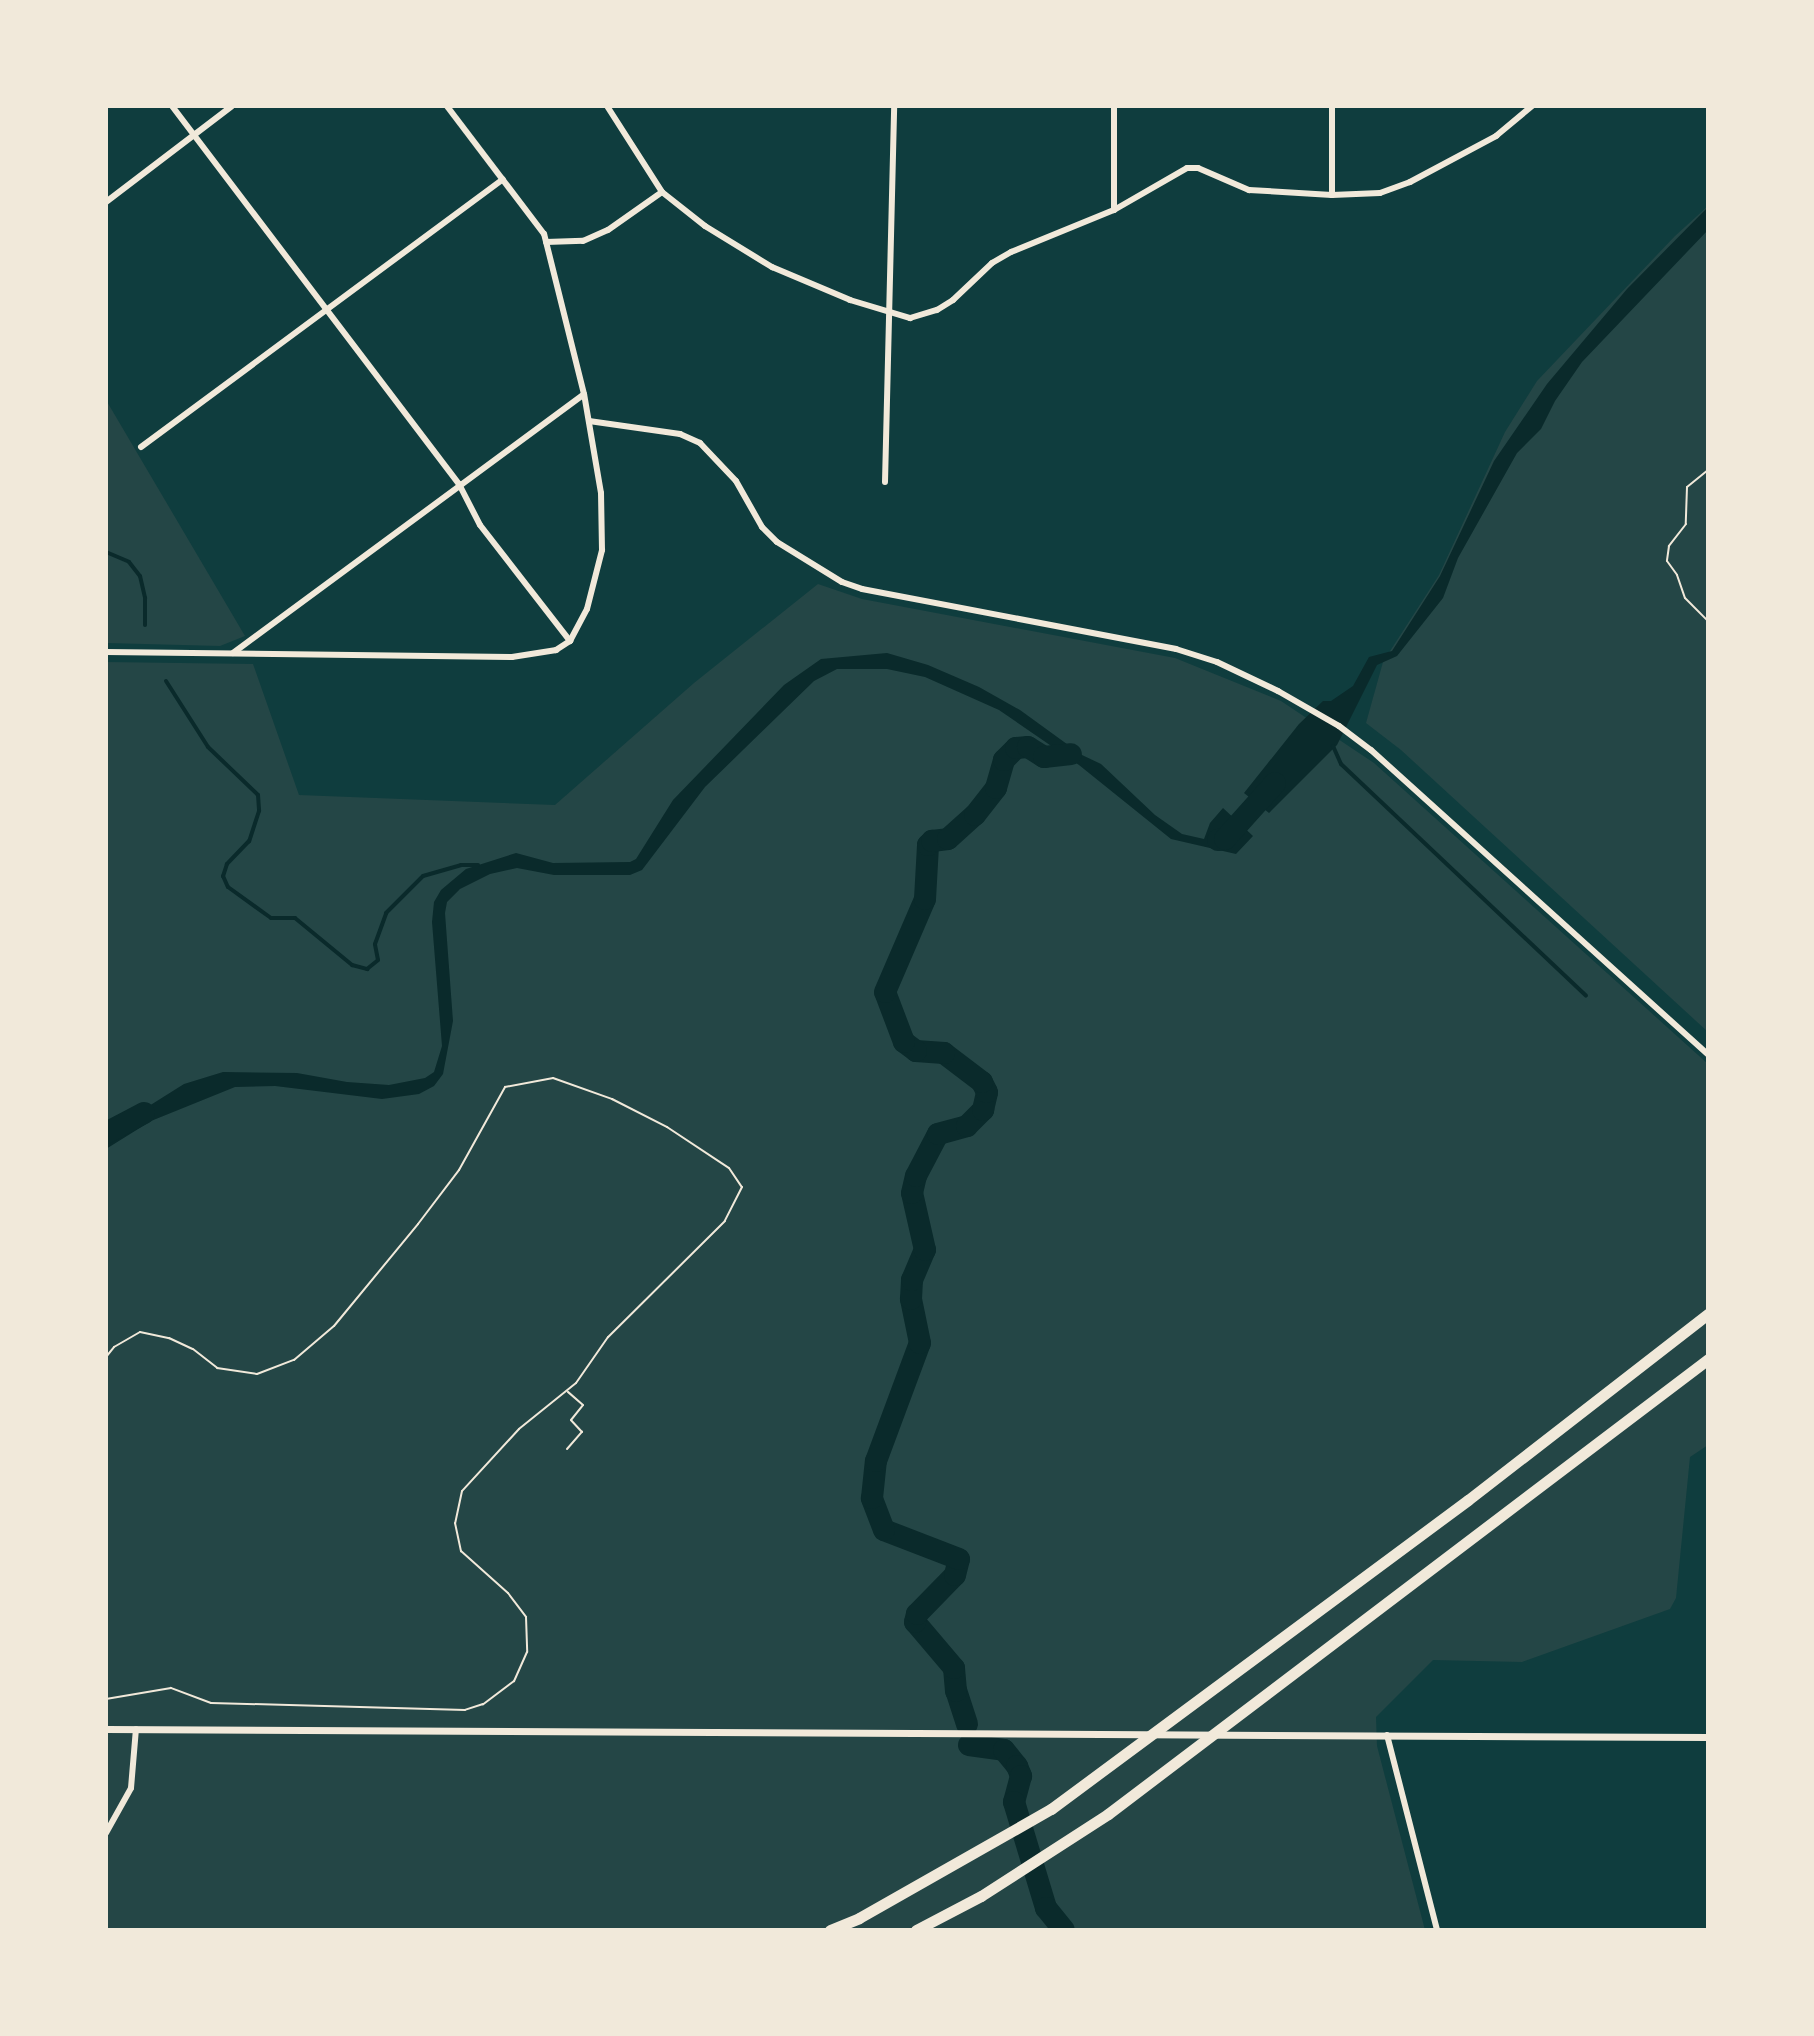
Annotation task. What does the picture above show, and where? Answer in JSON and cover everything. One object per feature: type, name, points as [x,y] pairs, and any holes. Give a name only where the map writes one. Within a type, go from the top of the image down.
[{"type":"highway","points":[[830,1930],[859,1918],[1051,1809],[1456,1509],[1708,1314]]},
{"type":"highway","points":[[916,1930],[981,1896],[1108,1814],[1708,1359]]},
{"type":"street","points":[[172,106],[459,484],[480,525],[570,641]]},
{"type":"street","points":[[106,202],[232,106]]},
{"type":"street","points":[[106,652],[512,657],[556,650],[570,641],[587,609],[602,550],[601,493],[584,394],[546,242],[447,106]]},
{"type":"street","points":[[607,106],[662,192],[719,236],[772,267],[850,300],[910,318],[937,310],[979,278],[992,263],[1011,252],[1114,210],[1187,168],[1198,168],[1249,190],[1332,195],[1380,193],[1410,182],[1496,136],[1532,106]]},
{"type":"street","points":[[885,482],[894,106]]},
{"type":"street","points":[[1114,106],[1114,210]]},
{"type":"street","points":[[1332,106],[1332,195]]},
{"type":"street","points":[[141,447],[503,179]]},
{"type":"street","points":[[546,242],[583,241],[608,230],[662,192]]},
{"type":"street","points":[[233,653],[584,394]]},
{"type":"street","points":[[589,421],[680,434],[700,443],[736,481],[762,527],[777,542],[842,582],[862,589],[1176,649],[1253,679],[1339,726],[1371,750],[1708,1055]]},
{"type":"street","points":[[106,1729],[600,1728],[1708,1737]]},
{"type":"street","points":[[106,1833],[131,1788],[136,1729]]},
{"type":"street","points":[[1387,1735],[1437,1930]]},
{"type":"path","points":[[1708,470],[1687,487],[1686,524],[1669,546],[1667,561],[1677,575],[1685,598],[1708,621]]},
{"type":"path","points":[[106,1357],[114,1347],[140,1332],[169,1338],[193,1349],[217,1368],[257,1374],[294,1360],[334,1326],[418,1224],[459,1170],[505,1087],[553,1078],[612,1099],[667,1127],[729,1168],[742,1187],[725,1221],[608,1337],[567,1391],[519,1429],[462,1491],[455,1523],[461,1551],[508,1593],[526,1617],[527,1652],[514,1681],[483,1704],[465,1710],[211,1703],[171,1688],[106,1699]]},
{"type":"path","points":[[567,1391],[583,1405],[571,1420],[582,1432],[567,1449]]},
{"type":"shaded area","points":[[1708,206],[1708,1032],[1401,750],[1366,723],[1383,662],[1439,575],[1505,432],[1537,381],[1675,236]]},
{"type":"shaded area","points":[[1708,207],[1708,230],[1582,362],[1555,401],[1541,429],[1517,453],[1458,558],[1443,598],[1397,656],[1377,665],[1337,745],[1269,813],[1244,793],[1299,724],[1323,701],[1331,701],[1353,686],[1369,657],[1392,651],[1440,576],[1494,461],[1547,384],[1627,289]]},
{"type":"shaded area","points":[[106,400],[245,636],[220,646],[106,643]]},
{"type":"shaded area","points":[[818,584],[862,599],[1175,658],[1281,701],[1374,763],[1708,1064],[1708,1445],[1690,1457],[1676,1598],[1670,1609],[1522,1662],[1433,1660],[1376,1717],[1377,1746],[1425,1930],[106,1930],[106,662],[253,664],[299,795],[555,805],[694,683]]},
{"type":"shaded area","points":[[887,653],[928,665],[979,687],[1020,710],[1082,755],[1101,764],[1155,815],[1182,834],[1204,839],[1210,823],[1223,808],[1253,836],[1236,854],[1171,839],[1079,765],[999,710],[925,677],[887,669],[837,669],[814,681],[705,787],[642,870],[630,875],[554,875],[517,868],[490,874],[460,889],[447,902],[445,913],[453,1021],[443,1074],[434,1086],[419,1094],[382,1099],[275,1086],[235,1087],[151,1121],[106,1149],[106,1133],[184,1084],[223,1072],[297,1073],[347,1082],[389,1085],[425,1078],[434,1072],[442,1046],[432,922],[434,902],[441,890],[466,869],[516,853],[553,863],[630,862],[636,859],[673,800],[784,685],[821,659]]},
{"type":"waterway","points":[[106,552],[129,562],[140,576],[145,598],[145,625]]},
{"type":"waterway","points":[[166,681],[208,747],[258,795],[259,811],[249,841],[227,864],[223,876],[228,887],[271,918],[295,918],[352,965],[367,969],[378,960],[375,944],[386,913],[423,876],[461,865],[478,865]]},
{"type":"waterway","points":[[1333,746],[1341,764],[1586,996]]},
{"type":"waterway","points":[[967,1724],[956,1691],[954,1668],[915,1622],[917,1614],[955,1575],[959,1559],[884,1530],[872,1498],[876,1461],[920,1343],[911,1299],[912,1280],[925,1250],[912,1193],[916,1176],[938,1134],[967,1126],[983,1110],[987,1092],[982,1082],[944,1053],[916,1051],[904,1042],[885,992],[925,899],[928,845],[932,841],[948,839],[975,815],[996,788],[1004,760],[1016,748],[1028,747],[1044,757],[1071,754]]},
{"type":"waterway","points":[[1218,840],[1225,839],[1275,783]]},
{"type":"waterway","points":[[106,1133],[144,1113]]},
{"type":"waterway","points":[[969,1745],[1004,1750],[1017,1766],[1021,1776],[1014,1802],[1046,1908],[1064,1930]]}]
